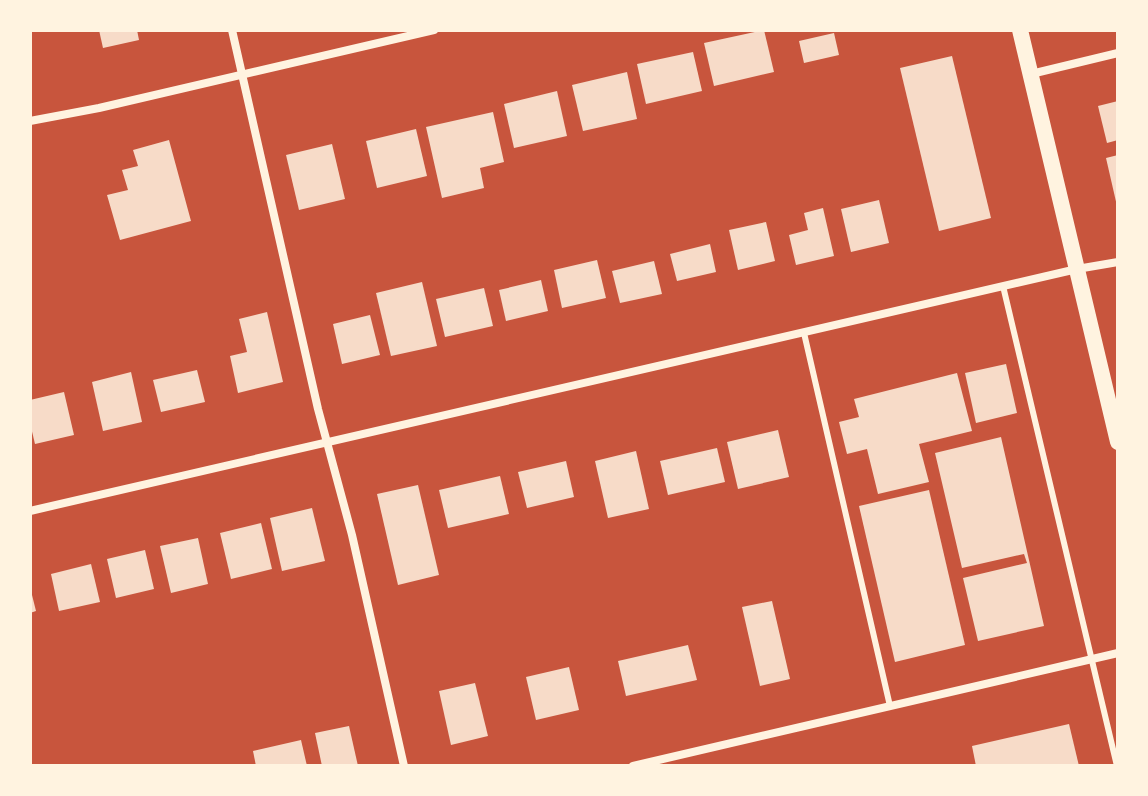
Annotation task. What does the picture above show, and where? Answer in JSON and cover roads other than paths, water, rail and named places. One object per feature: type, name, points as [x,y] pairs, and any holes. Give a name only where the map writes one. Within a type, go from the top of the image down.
[{"type":"main road","points":[[1020,30],[1118,442]]},
{"type":"street","points":[[232,30],[404,766]]},
{"type":"street","points":[[30,121],[99,108],[434,30]]},
{"type":"street","points":[[1031,74],[1118,53]]},
{"type":"street","points":[[30,511],[1118,262]]},
{"type":"street","points":[[633,766],[1118,653]]},
{"type":"lane","points":[[1003,286],[1117,766]]},
{"type":"lane","points":[[804,333],[890,706]]}]
